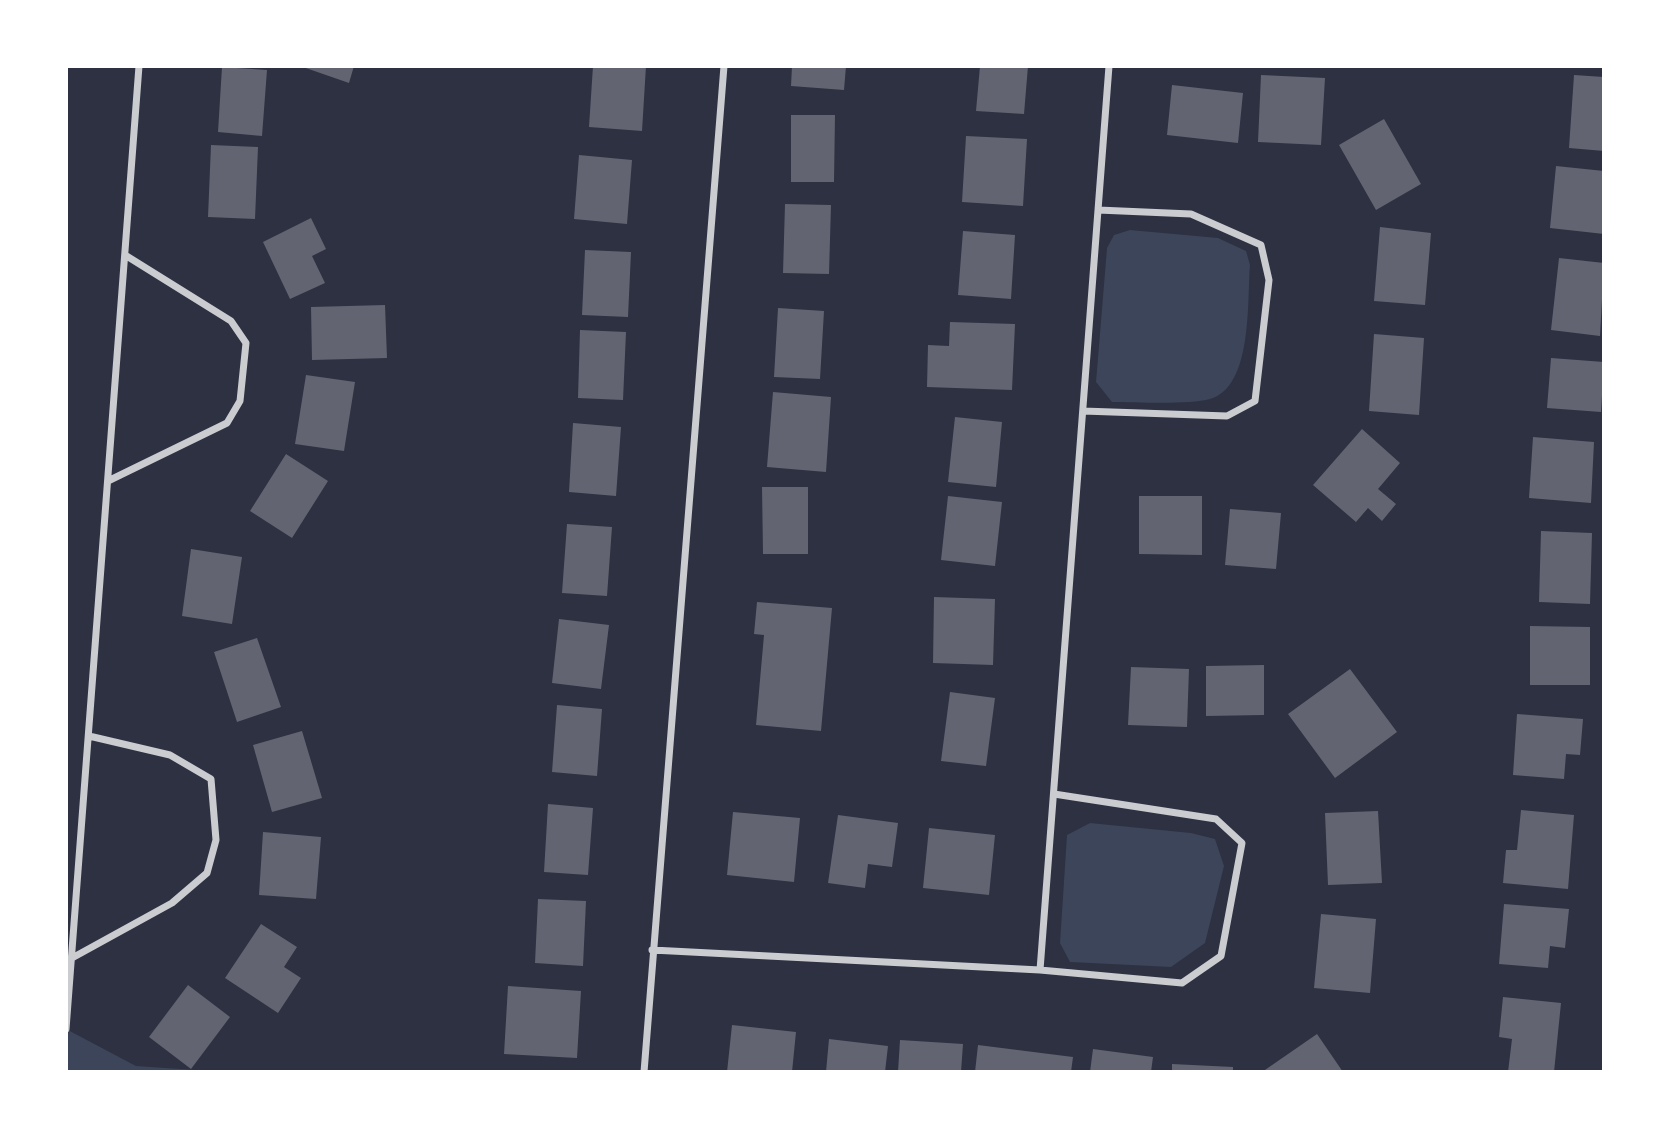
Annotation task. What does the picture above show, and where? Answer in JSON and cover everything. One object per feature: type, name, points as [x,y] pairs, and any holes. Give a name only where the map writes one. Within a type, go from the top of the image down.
[{"type":"street","points":[[66,1029],[139,66]]},
{"type":"street","points":[[644,1072],[723,66]]},
{"type":"street","points":[[1040,970],[1109,66]]},
{"type":"street","points":[[1083,411],[1227,416],[1255,401],[1269,280],[1261,245],[1191,214],[1098,210]]},
{"type":"street","points":[[108,481],[227,423],[240,401],[246,343],[231,321],[125,255]]},
{"type":"street","points":[[72,958],[172,903],[207,873],[216,840],[211,779],[170,755],[89,736]]},
{"type":"street","points":[[652,950],[1040,970],[1182,983],[1221,956],[1242,843],[1216,819],[1054,794]]},
{"type":"shaded area","points":[[1130,230],[1218,238],[1246,251],[1250,265],[1249,299],[1241,361],[1234,378],[1224,391],[1210,399],[1176,403],[1112,402],[1096,382],[1107,248],[1114,235]]},
{"type":"shaded area","points":[[1090,823],[1191,833],[1215,839],[1224,866],[1205,943],[1171,967],[1070,962],[1060,943],[1067,835]]},
{"type":"shaded area","points":[[66,1029],[136,1066],[210,1071],[67,1071]]},
{"type":"building","points":[[300,66],[354,66],[349,83]]},
{"type":"building","points":[[593,66],[646,66],[642,131],[589,127]]},
{"type":"building","points":[[792,66],[846,66],[844,90],[791,86]]},
{"type":"building","points":[[980,66],[1028,66],[1024,114],[976,111]]},
{"type":"building","points":[[222,67],[267,70],[262,136],[218,132]]},
{"type":"building","points":[[1261,75],[1325,78],[1321,145],[1258,142]]},
{"type":"building","points":[[1574,75],[1604,77],[1604,151],[1569,148]]},
{"type":"building","points":[[1172,85],[1243,93],[1238,143],[1167,135]]},
{"type":"building","points":[[791,115],[835,115],[834,182],[791,182]]},
{"type":"building","points":[[1384,119],[1421,184],[1376,210],[1339,145]]},
{"type":"building","points":[[966,136],[1027,139],[1023,206],[962,202]]},
{"type":"building","points":[[211,145],[258,147],[255,219],[208,217]]},
{"type":"building","points":[[579,155],[632,160],[627,224],[574,219]]},
{"type":"building","points":[[1556,166],[1604,171],[1604,234],[1550,228]]},
{"type":"building","points":[[785,204],[831,205],[829,274],[783,273]]},
{"type":"building","points":[[311,218],[326,249],[312,256],[325,283],[290,299],[263,242]]},
{"type":"building","points":[[1380,227],[1431,233],[1425,305],[1374,301]]},
{"type":"building","points":[[963,231],[1015,235],[1011,299],[958,295]]},
{"type":"building","points":[[585,250],[631,252],[628,317],[582,315]]},
{"type":"building","points":[[1559,258],[1604,263],[1600,336],[1551,330]]},
{"type":"building","points":[[385,305],[387,358],[312,360],[311,307]]},
{"type":"building","points":[[778,308],[824,311],[820,379],[774,377]]},
{"type":"building","points":[[950,322],[1015,324],[1012,390],[927,387],[928,345],[949,346]]},
{"type":"building","points":[[580,330],[626,332],[623,400],[578,398]]},
{"type":"building","points":[[1374,334],[1424,338],[1419,415],[1369,411]]},
{"type":"building","points":[[1551,358],[1604,362],[1601,412],[1547,408]]},
{"type":"building","points":[[306,375],[355,382],[344,451],[295,444]]},
{"type":"building","points":[[773,392],[831,397],[826,472],[767,467]]},
{"type":"building","points":[[955,417],[1002,422],[996,487],[948,482]]},
{"type":"building","points":[[573,423],[621,427],[616,496],[569,492]]},
{"type":"building","points":[[1362,429],[1400,463],[1378,489],[1396,504],[1382,521],[1368,508],[1356,522],[1313,485]]},
{"type":"building","points":[[1533,437],[1594,442],[1591,503],[1529,498]]},
{"type":"building","points":[[286,454],[328,481],[292,538],[250,511]]},
{"type":"building","points":[[762,487],[808,487],[808,554],[763,554]]},
{"type":"building","points":[[948,496],[1002,502],[995,566],[941,560]]},
{"type":"building","points":[[1139,496],[1202,496],[1202,555],[1139,554]]},
{"type":"building","points":[[1230,509],[1281,513],[1276,569],[1225,565]]},
{"type":"building","points":[[567,524],[612,527],[607,596],[562,593]]},
{"type":"building","points":[[1541,531],[1592,533],[1590,604],[1539,602]]},
{"type":"building","points":[[191,549],[242,557],[232,624],[182,616]]},
{"type":"building","points":[[934,597],[995,599],[993,665],[933,663]]},
{"type":"building","points":[[757,602],[832,608],[821,731],[756,725],[764,635],[754,634]]},
{"type":"building","points":[[559,619],[609,625],[601,689],[552,683]]},
{"type":"building","points":[[1530,626],[1590,627],[1590,685],[1530,685]]},
{"type":"building","points":[[257,638],[281,707],[237,722],[214,652]]},
{"type":"building","points":[[1264,665],[1264,715],[1206,716],[1206,666]]},
{"type":"building","points":[[1131,667],[1189,669],[1187,727],[1128,725]]},
{"type":"building","points":[[1350,669],[1397,732],[1335,778],[1288,714]]},
{"type":"building","points":[[950,692],[995,698],[986,766],[941,761]]},
{"type":"building","points":[[557,705],[602,709],[597,776],[552,772]]},
{"type":"building","points":[[1517,714],[1583,719],[1580,755],[1566,754],[1564,779],[1513,775]]},
{"type":"building","points":[[302,731],[322,798],[272,812],[253,745]]},
{"type":"building","points":[[548,804],[593,808],[588,875],[544,872]]},
{"type":"building","points":[[1521,810],[1574,815],[1568,889],[1503,883],[1506,850],[1517,850]]},
{"type":"building","points":[[1378,811],[1382,883],[1328,885],[1325,813]]},
{"type":"building","points":[[733,812],[800,818],[794,882],[727,875]]},
{"type":"building","points":[[838,815],[898,823],[892,867],[868,864],[865,888],[828,883]]},
{"type":"building","points":[[929,828],[995,835],[989,895],[923,888]]},
{"type":"building","points":[[263,832],[321,837],[316,899],[259,895]]},
{"type":"building","points":[[538,899],[586,901],[583,966],[535,963]]},
{"type":"building","points":[[1504,904],[1569,909],[1565,948],[1550,946],[1548,968],[1499,964]]},
{"type":"building","points":[[1321,914],[1376,919],[1370,993],[1314,988]]},
{"type":"building","points":[[261,924],[297,947],[284,967],[301,978],[278,1013],[225,978]]},
{"type":"building","points":[[188,985],[230,1017],[191,1069],[149,1037]]},
{"type":"building","points":[[508,986],[581,991],[577,1058],[504,1054]]},
{"type":"building","points":[[1503,997],[1561,1003],[1554,1072],[1508,1072],[1512,1039],[1499,1037]]},
{"type":"building","points":[[732,1025],[796,1032],[792,1072],[727,1072]]},
{"type":"building","points":[[1317,1034],[1343,1072],[1262,1072]]},
{"type":"building","points":[[829,1039],[888,1046],[885,1072],[826,1072]]},
{"type":"building","points":[[900,1040],[963,1044],[961,1072],[898,1072]]},
{"type":"building","points":[[978,1045],[1073,1057],[1071,1072],[975,1072]]},
{"type":"building","points":[[1093,1049],[1153,1057],[1151,1072],[1090,1072]]},
{"type":"building","points":[[1172,1064],[1233,1067],[1233,1072],[1172,1072]]}]
